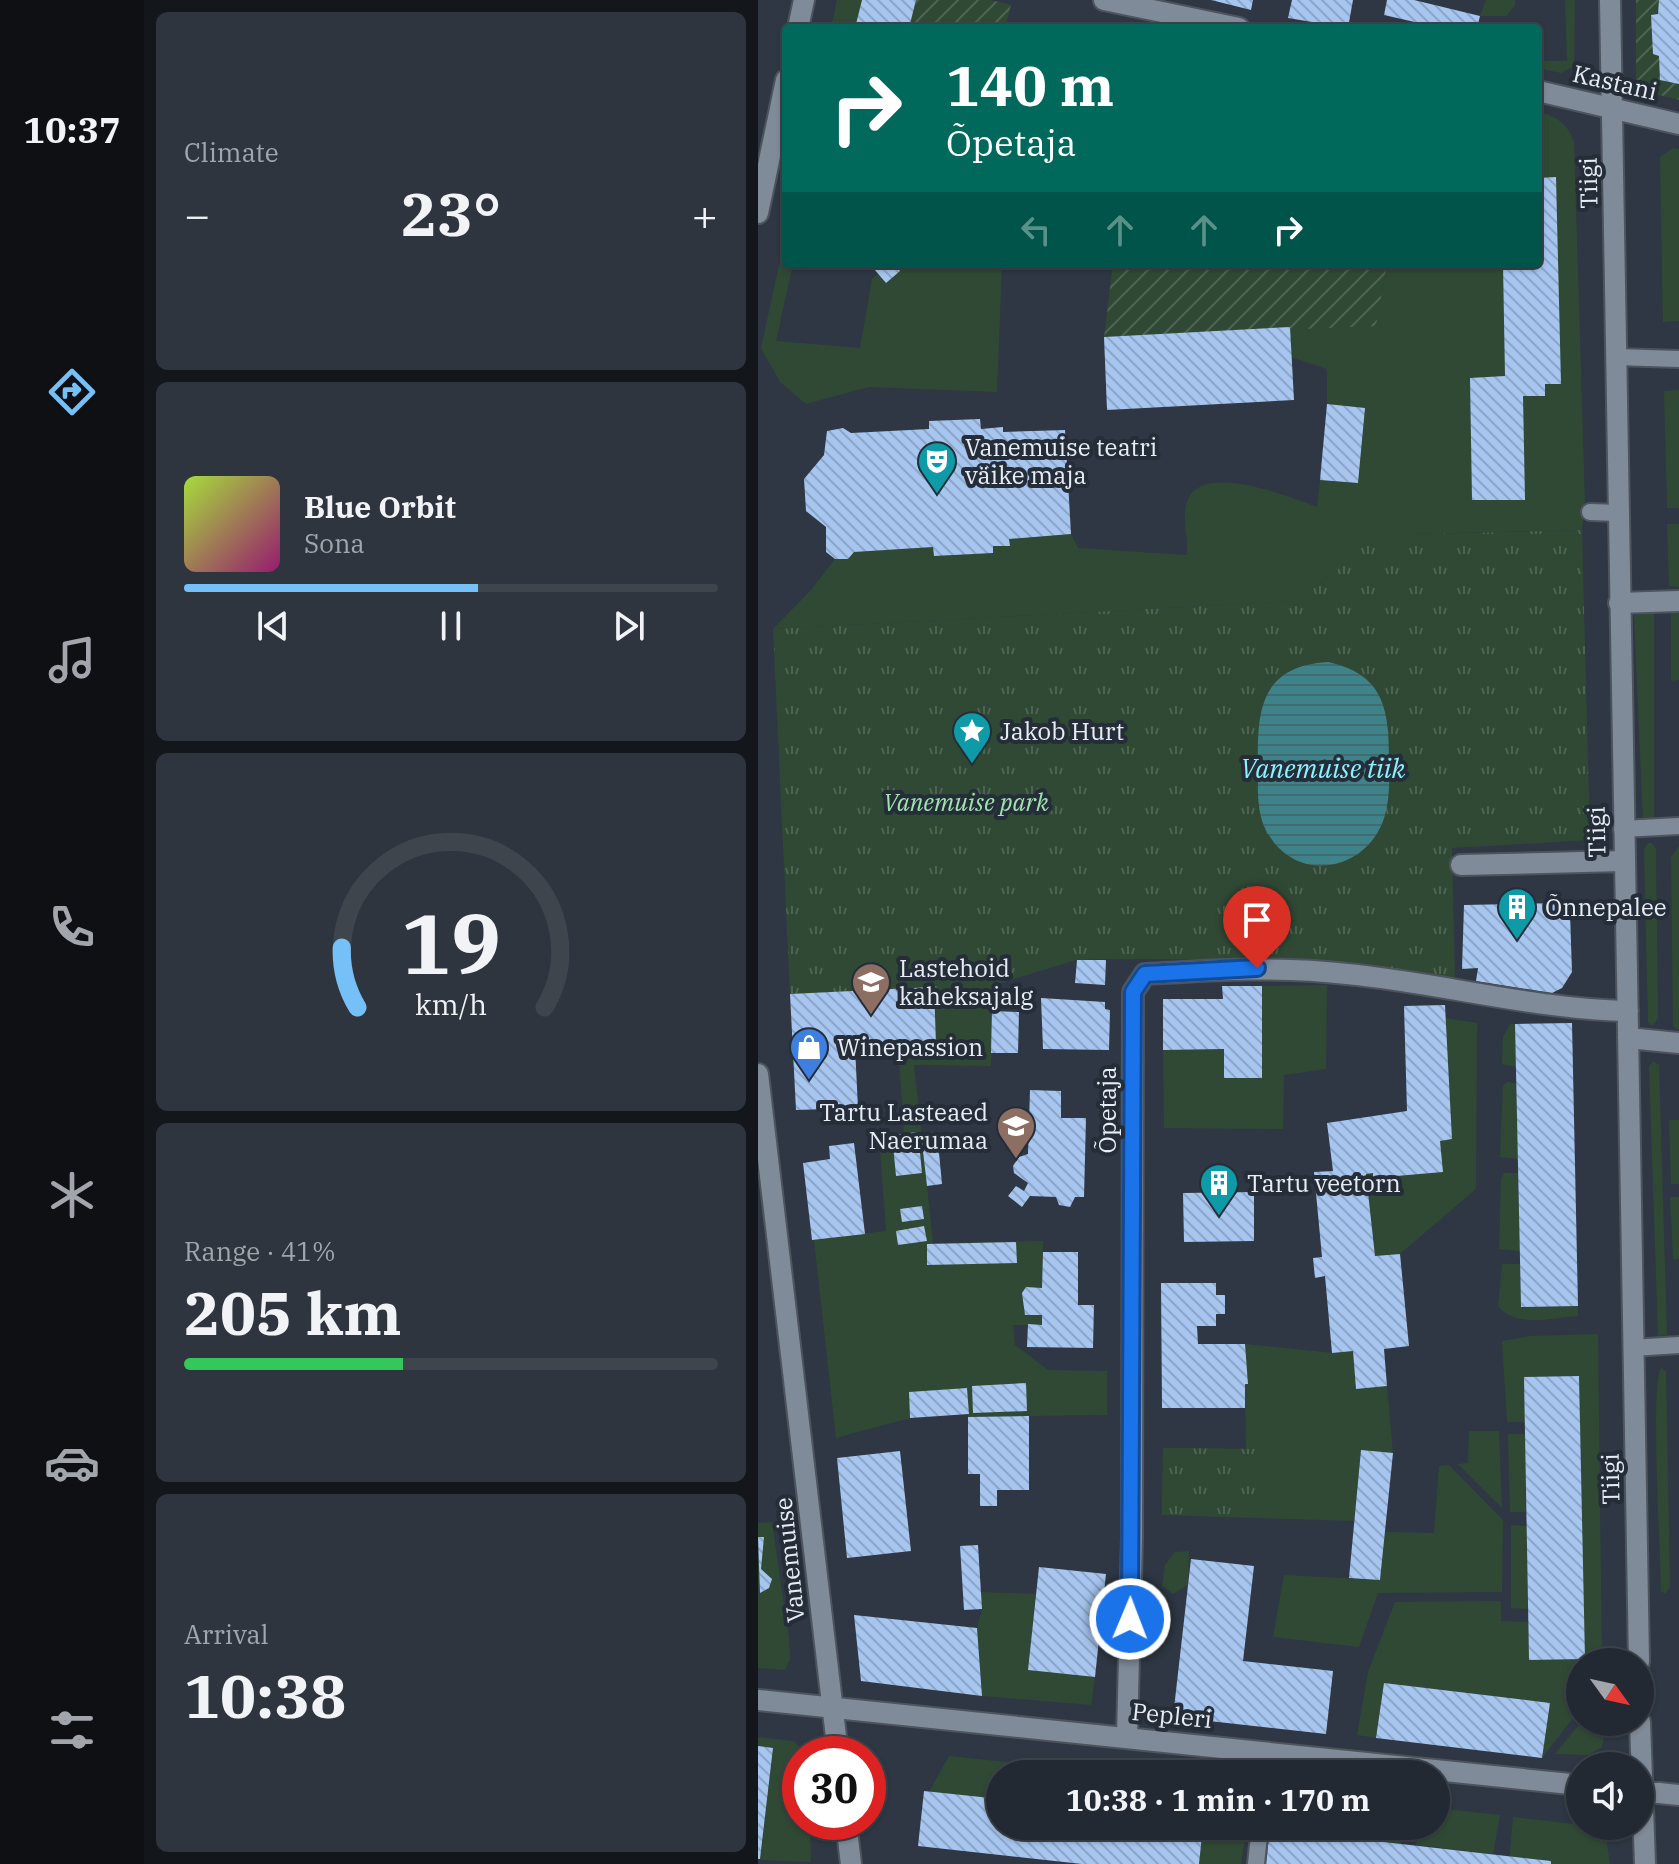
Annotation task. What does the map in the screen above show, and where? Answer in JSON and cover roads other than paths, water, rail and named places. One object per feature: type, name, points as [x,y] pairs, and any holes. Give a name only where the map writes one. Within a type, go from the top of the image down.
[{"type":"street","points":[[799,24],[804,0]]},
{"type":"street","points":[[1104,0],[1220,24]]},
{"type":"street","name":"Tiigi","points":[[1610,0],[1622,829],[1639,1648]]},
{"type":"street","name":"Kastani","points":[[1542,92],[1679,124]]},
{"type":"street","points":[[758,213],[782,99]]},
{"type":"street","points":[[1619,603],[1679,601]]},
{"type":"street","points":[[1461,865],[1623,861]]},
{"type":"street","name":"Õpetaja","points":[[1127,1736],[1132,1537],[1133,992],[1145,974],[1257,968],[1305,970],[1577,1008],[1628,1011]]},
{"type":"street","points":[[1628,1038],[1679,1043]]},
{"type":"street","name":"Vanemuise","points":[[758,1074],[836,1736]]},
{"type":"street","name":"Pepleri","points":[[758,1700],[1566,1783]]},
{"type":"street","points":[[1654,1792],[1679,1795]]},
{"type":"street","points":[[848,1840],[851,1864]]},
{"type":"street","points":[[1644,1840],[1645,1864]]},
{"type":"lane","points":[[1616,357],[1679,359]]},
{"type":"lane","points":[[1590,512],[1618,513]]},
{"type":"lane","points":[[1622,829],[1679,826]]},
{"type":"lane","points":[[1633,1348],[1679,1345]]},
{"type":"lane","points":[[1267,1760],[1268,1751]]},
{"type":"lane","points":[[1256,1864],[1259,1840]]},
{"type":"water","name":"Vanemuise tiik","points":[[1328,662],[1361,675],[1379,696],[1389,740],[1389,788],[1380,828],[1369,845],[1353,857],[1335,864],[1316,865],[1298,861],[1281,850],[1263,825],[1258,791],[1259,727],[1267,695],[1276,682],[1288,672],[1305,665]]},
{"type":"place","name":"Vanemuise teatri väike maja","points":[[937,495]]},
{"type":"place","name":"Jakob Hurt","points":[[972,765]]},
{"type":"place","name":"Õnnepalee","points":[[1517,941]]},
{"type":"place","name":"Lastehoid kaheksajalg","points":[[871,1016]]},
{"type":"place","name":"Winepassion","points":[[809,1081]]},
{"type":"place","name":"Tartu Lasteaed Naerumaa","points":[[1016,1160]]},
{"type":"place","name":"Tartu veetorn","points":[[1219,1217]]},
{"type":"park label","name":"Vanemuise park","points":[[966,802]]}]
